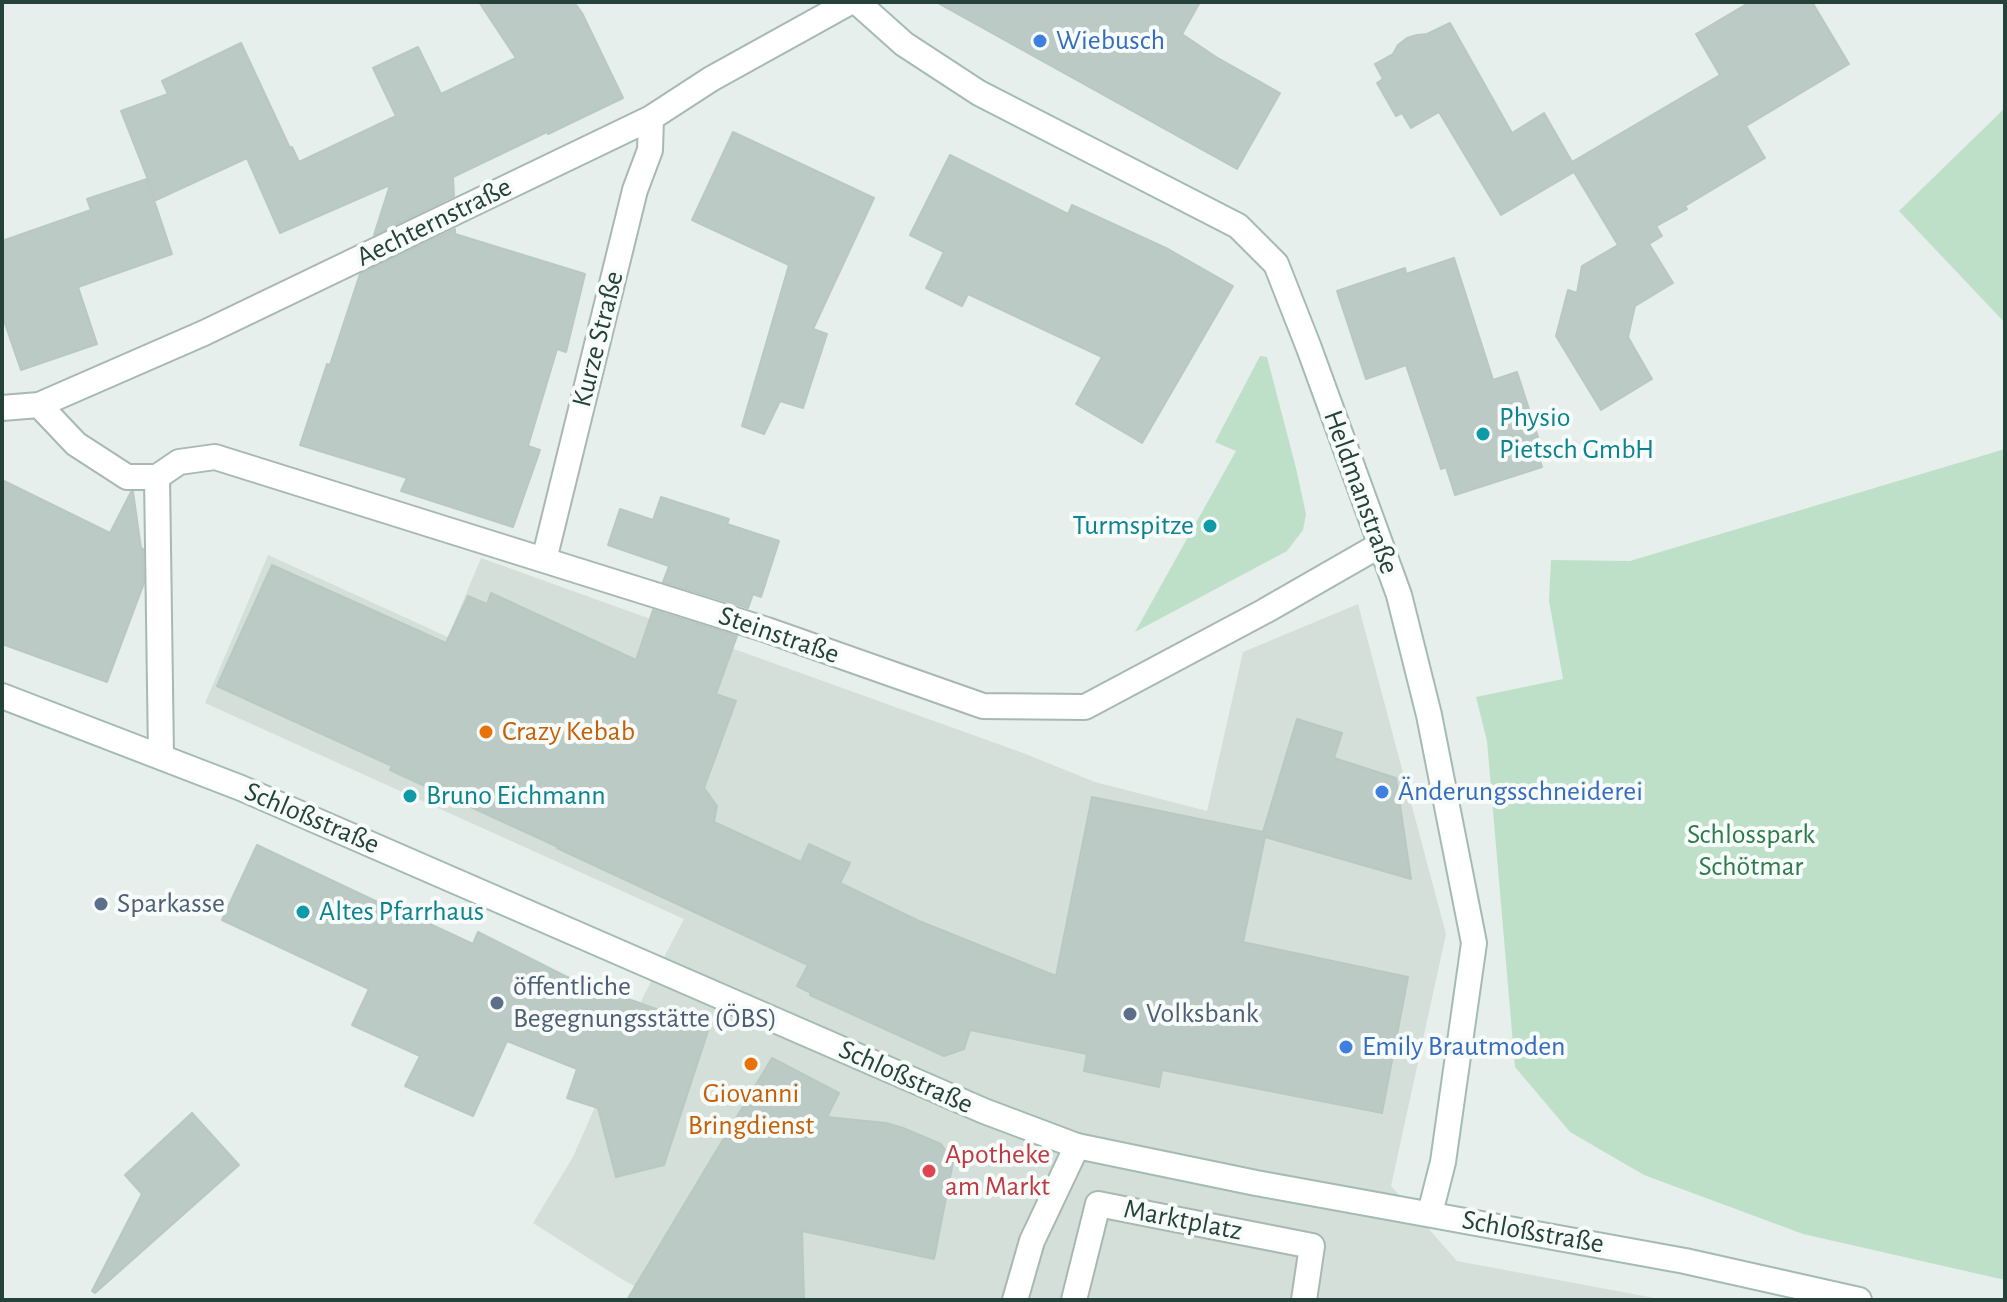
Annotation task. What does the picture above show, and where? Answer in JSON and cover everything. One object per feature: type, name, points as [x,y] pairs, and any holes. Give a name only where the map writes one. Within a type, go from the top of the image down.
[{"type":"street","name":"Aechternstraße","points":[[2,408],[39,405],[204,333],[651,118],[711,79],[850,2]]},
{"type":"street","name":"Heldmanstraße","points":[[857,2],[904,44],[979,93],[1238,226],[1276,264],[1399,595],[1429,715],[1474,943],[1443,1162],[1430,1213]]},
{"type":"street","name":"Kurze Straße","points":[[544,560],[635,190],[650,150],[651,118]]},
{"type":"street","points":[[39,405],[76,444],[127,477],[157,477],[161,756]]},
{"type":"street","name":"Steinstraße","points":[[157,477],[179,462],[215,457],[767,630],[983,706],[1085,707],[1265,611],[1380,545]]},
{"type":"street","name":"Schloßstraße","points":[[2,696],[241,788],[984,1111],[1077,1146],[1256,1183],[1685,1261],[1859,1300]]},
{"type":"street","points":[[1015,1300],[1032,1241],[1077,1146]]},
{"type":"street","name":"Marktplatz","points":[[1074,1300],[1098,1204],[1312,1246],[1304,1300]]},
{"type":"shaded area","points":[[268,555],[448,637],[481,558],[1023,753],[1095,782],[1207,811],[1243,652],[1358,604],[1446,934],[1391,1186],[1457,1261],[1665,1300],[659,1300],[533,1223],[573,1157],[642,999],[684,919],[205,703]]},
{"type":"green space","points":[[2005,108],[2005,323],[1899,211]]},
{"type":"green space","points":[[1260,356],[1267,357],[1296,468],[1306,514],[1303,530],[1287,551],[1135,632],[1236,451],[1215,442]]},
{"type":"green space","name":"Schlosspark Schötmar","points":[[2005,449],[2005,1280],[1803,1234],[1644,1175],[1570,1132],[1515,1067],[1487,741],[1476,697],[1563,679],[1549,601],[1551,560],[1630,561]]},
{"type":"building","points":[[479,2],[574,2],[623,98],[453,177],[454,196],[374,235],[390,185],[280,233],[247,158],[156,200],[121,111],[168,94],[162,81],[241,43],[299,162],[396,116],[373,68],[418,47],[441,94],[516,58]]},
{"type":"building","points":[[936,2],[1200,2],[1182,34],[1280,93],[1237,169]]},
{"type":"building","points":[[1750,2],[1812,2],[1849,64],[1746,126],[1765,158],[1656,226],[1662,236],[1649,244],[1673,283],[1635,306],[1628,337],[1652,379],[1601,410],[1556,336],[1568,290],[1577,293],[1582,266],[1618,245],[1574,172],[1501,215],[1439,112],[1411,128],[1402,113],[1396,116],[1377,83],[1383,79],[1375,64],[1393,54],[1407,38],[1427,34],[1450,23],[1512,133],[1544,113],[1572,162],[1720,75],[1696,34]]},
{"type":"building","points":[[733,132],[874,198],[813,329],[827,334],[803,408],[780,401],[764,434],[742,426],[789,265],[692,220]]},
{"type":"building","points":[[950,155],[1068,214],[1072,205],[1168,249],[1233,286],[1142,443],[1076,404],[1102,357],[968,294],[962,306],[926,288],[944,252],[910,235]]},
{"type":"building","points":[[147,179],[172,254],[78,287],[97,344],[21,370],[2,315],[2,241],[91,210],[87,199]]},
{"type":"building","points":[[455,229],[455,234],[585,274],[566,352],[557,349],[528,446],[540,450],[513,527],[401,491],[407,478],[300,445],[360,274]]},
{"type":"building","points":[[1454,258],[1493,380],[1517,372],[1538,437],[1533,439],[1542,467],[1455,495],[1446,467],[1441,469],[1406,365],[1366,379],[1337,291],[1405,268],[1406,274]]},
{"type":"building","points":[[2,480],[110,533],[133,492],[143,549],[144,583],[107,682],[2,644]]},
{"type":"building","points":[[661,497],[729,519],[727,524],[779,541],[761,597],[753,594],[748,608],[663,582],[669,566],[608,545],[620,509],[653,520]]},
{"type":"building","points":[[272,565],[446,643],[468,596],[487,604],[491,593],[636,660],[653,610],[737,636],[716,694],[736,701],[704,788],[717,806],[714,822],[801,862],[809,844],[850,863],[840,883],[919,921],[1056,976],[1092,797],[1263,832],[1297,719],[1342,733],[1334,758],[1396,778],[1411,879],[1265,837],[1243,942],[1408,977],[1382,1113],[1162,1070],[1159,1087],[1084,1071],[1087,1054],[970,1030],[964,1049],[944,1056],[810,995],[797,986],[808,965],[217,686]]},
{"type":"building","points":[[257,845],[473,944],[478,932],[567,977],[709,1028],[664,1165],[616,1177],[598,1108],[567,1098],[577,1069],[507,1041],[473,1116],[405,1086],[420,1056],[352,1025],[369,989],[222,920]]},
{"type":"building","points":[[772,1058],[839,1093],[827,1117],[886,1123],[941,1144],[953,1162],[934,1259],[802,1231],[804,1300],[627,1300]]},
{"type":"building","points":[[192,1113],[239,1165],[95,1293],[92,1291],[142,1194],[125,1175]]},
{"type":"place","name":"Wiebusch","points":[[1040,41]]},
{"type":"place","name":"Physio Pietsch GmbH","points":[[1483,434]]},
{"type":"place","name":"Turmspitze","points":[[1210,526]]},
{"type":"place","name":"Crazy Kebab","points":[[486,732]]},
{"type":"place","name":"Änderungsschneiderei","points":[[1382,792]]},
{"type":"place","name":"Bruno Eichmann","points":[[410,796]]},
{"type":"place","name":"Sparkasse","points":[[101,904]]},
{"type":"place","name":"Altes Pfarrhaus","points":[[303,912]]},
{"type":"place","name":"öffentliche Begegnungsstätte (ÖBS)","points":[[497,1003]]},
{"type":"place","name":"Volksbank","points":[[1130,1014]]},
{"type":"place","name":"Emily Brautmoden","points":[[1346,1047]]},
{"type":"place","name":"Giovanni Bringdienst","points":[[751,1064]]},
{"type":"place","name":"Apotheke am Markt","points":[[929,1171]]}]
